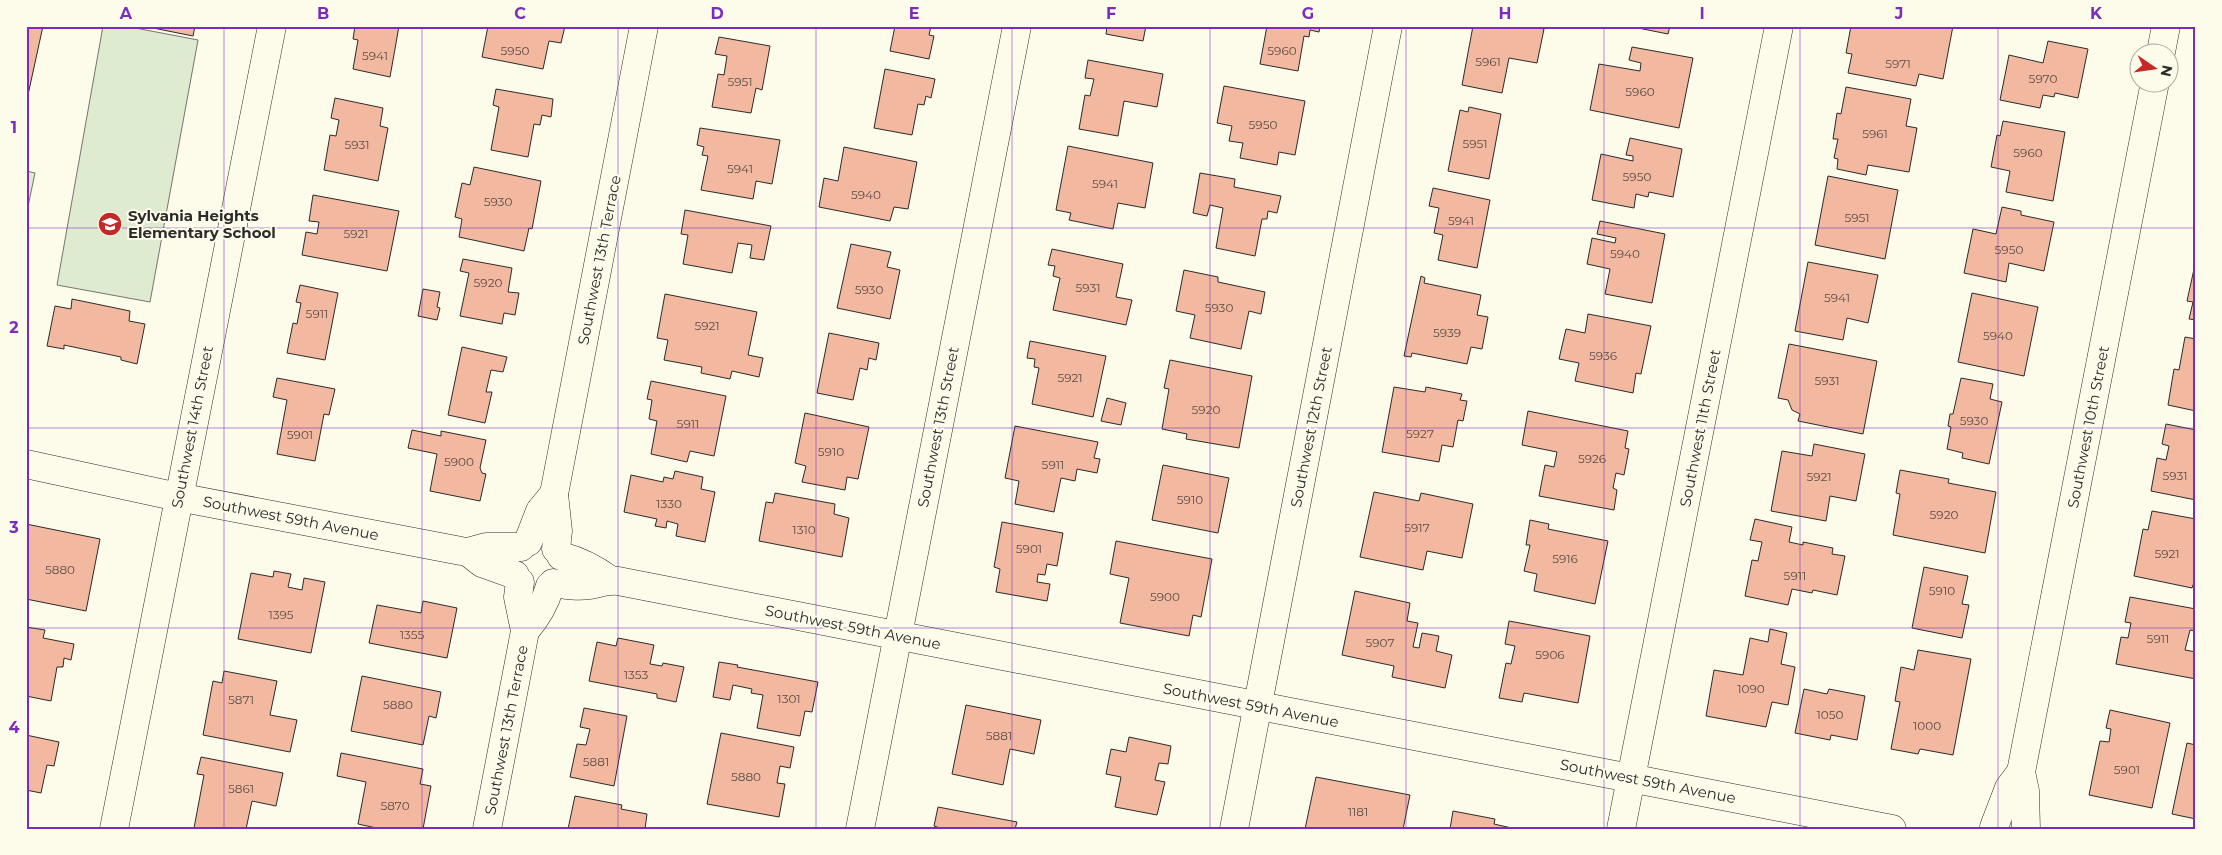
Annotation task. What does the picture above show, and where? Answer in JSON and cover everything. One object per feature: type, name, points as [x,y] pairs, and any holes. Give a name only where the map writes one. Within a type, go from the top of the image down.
[{"type":"street","name":"Southwest 14th Street","points":[[114,829],[272,26]]},
{"type":"street","name":"Southwest 13th Terrace","points":[[558,553],[554,494],[644,26]]},
{"type":"street","name":"Southwest 13th Street","points":[[860,829],[1016,26]]},
{"type":"street","name":"Southwest 12th Street","points":[[1234,829],[1388,26]]},
{"type":"street","name":"Southwest 11th Street","points":[[1621,829],[1779,26]]},
{"type":"street","points":[[2163,42],[2166,26]]},
{"type":"street","name":"Southwest 10th Street","points":[[2026,829],[2026,807],[2021,772],[2153,92]]},
{"type":"street","name":"Southwest 59th Avenue","points":[[26,464],[178,497],[468,552],[486,547],[524,545]]},
{"type":"street","name":"Southwest 13th Terrace","points":[[524,545],[540,511],[554,494]]},
{"type":"street","points":[[543,541],[558,553],[561,571],[552,585],[534,589],[526,587],[517,578],[513,560],[524,545],[543,541]]},
{"type":"street","name":"Southwest 59th Avenue","points":[[468,552],[482,563],[517,578]]},
{"type":"street","name":"Southwest 59th Avenue","points":[[558,553],[594,568],[610,580]]},
{"type":"street","name":"Southwest 13th Terrace","points":[[487,829],[525,631],[518,596],[517,578]]},
{"type":"street","name":"Southwest 59th Avenue","points":[[552,585],[590,585],[610,580],[1892,829]]},
{"type":"street","name":"Southwest 13th Terrace","points":[[525,631],[536,618],[552,585]]},
{"type":"street","name":"Southwest 10th Street","points":[[2002,828],[2009,788],[2021,772]]},
{"type":"green space","points":[[103,26],[125,26],[198,40],[150,302],[57,285]]},
{"type":"green space","points":[[26,171],[35,173],[26,216]]},
{"type":"building","points":[[26,26],[43,26],[26,104]]},
{"type":"building","points":[[143,26],[195,26],[193,36]]},
{"type":"building","points":[[355,26],[399,26],[390,77],[353,69],[358,40],[353,39]]},
{"type":"building","points":[[488,26],[565,26],[561,43],[549,41],[543,69],[482,57]]},
{"type":"building","points":[[895,26],[931,26],[929,35],[934,36],[929,59],[890,51]]},
{"type":"building","points":[[1107,26],[1146,26],[1143,41],[1106,34]]},
{"type":"building","points":[[1267,26],[1320,26],[1319,32],[1310,30],[1309,37],[1304,36],[1298,71],[1260,64]]},
{"type":"building","points":[[1473,26],[1528,26],[1544,29],[1537,63],[1509,58],[1502,93],[1462,85]]},
{"type":"building","points":[[1628,26],[1670,26],[1668,34]]},
{"type":"building","points":[[1851,26],[1953,26],[1943,79],[1919,74],[1916,86],[1848,73],[1852,54],[1846,53]]},
{"type":"building","points":[[719,37],[770,46],[762,90],[756,88],[751,113],[712,107],[718,74],[724,75],[727,56],[715,54]]},
{"type":"building","points":[[2048,41],[2088,49],[2078,98],[2055,93],[2054,97],[2043,95],[2040,108],[2000,100],[2009,55],[2043,63]]},
{"type":"building","points":[[1632,47],[1693,58],[1679,128],[1590,110],[1599,64],[1640,71],[1641,63],[1629,60]]},
{"type":"building","points":[[1088,60],[1163,74],[1157,107],[1124,101],[1118,136],[1079,129],[1085,95],[1090,96],[1094,79],[1085,78]]},
{"type":"building","points":[[885,69],[935,79],[931,98],[926,96],[924,105],[918,104],[912,135],[874,128]]},
{"type":"building","points":[[1224,86],[1305,101],[1295,155],[1279,152],[1277,165],[1240,158],[1243,143],[1229,141],[1232,126],[1217,123]]},
{"type":"building","points":[[1846,87],[1911,99],[1906,126],[1917,128],[1909,172],[1868,165],[1866,175],[1837,169],[1838,159],[1834,158],[1838,139],[1833,139],[1837,113],[1841,114]]},
{"type":"building","points":[[496,89],[553,99],[551,117],[542,115],[540,125],[534,124],[528,157],[491,150],[499,107],[493,105]]},
{"type":"building","points":[[335,98],[383,108],[380,126],[388,128],[378,181],[324,170],[330,135],[336,136],[339,120],[331,118]]},
{"type":"building","points":[[1469,107],[1501,114],[1489,179],[1448,171],[1460,110],[1468,112]]},
{"type":"building","points":[[2003,121],[2065,132],[2053,201],[2006,192],[2010,171],[1991,167],[1997,135],[2000,136]]},
{"type":"building","points":[[700,128],[780,140],[772,184],[756,181],[753,199],[701,190],[708,156],[702,155],[704,147],[697,145]]},
{"type":"building","points":[[1630,138],[1682,149],[1673,197],[1649,192],[1648,197],[1636,194],[1634,208],[1592,200],[1601,154],[1633,161],[1633,156],[1626,155]]},
{"type":"building","points":[[1068,146],[1153,163],[1145,208],[1118,203],[1113,229],[1069,220],[1071,213],[1056,210]]},
{"type":"building","points":[[844,147],[917,162],[908,209],[894,207],[890,221],[819,207],[824,178],[838,181]]},
{"type":"building","points":[[474,167],[541,181],[532,229],[529,228],[524,251],[459,237],[462,219],[455,217],[462,183],[470,185]]},
{"type":"building","points":[[1200,173],[1235,179],[1234,187],[1281,196],[1277,213],[1268,211],[1267,219],[1262,219],[1255,256],[1216,248],[1223,208],[1210,205],[1207,216],[1193,213]]},
{"type":"building","points":[[1828,176],[1898,190],[1885,259],[1815,245]]},
{"type":"building","points":[[1433,188],[1490,200],[1477,268],[1438,260],[1443,235],[1434,233],[1439,208],[1429,206]]},
{"type":"building","points":[[313,195],[399,211],[387,271],[302,255],[306,232],[317,234],[319,222],[309,221]]},
{"type":"building","points":[[2002,207],[2021,211],[2021,215],[2054,222],[2044,271],[2009,263],[2006,282],[1964,273],[1973,229],[1996,234]]},
{"type":"building","points":[[685,210],[771,226],[764,260],[750,258],[752,245],[738,243],[732,273],[683,264],[688,235],[681,234]]},
{"type":"building","points":[[1600,221],[1665,234],[1652,303],[1605,294],[1610,269],[1587,264],[1592,238],[1615,243],[1616,238],[1597,234]]},
{"type":"building","points":[[851,244],[891,252],[887,267],[900,270],[890,319],[837,308]]},
{"type":"building","points":[[1052,249],[1123,264],[1116,297],[1132,300],[1126,325],[1053,310],[1060,278],[1053,276],[1055,266],[1048,265]]},
{"type":"building","points":[[463,259],[512,268],[508,292],[519,293],[515,315],[504,313],[502,324],[460,316],[469,273],[460,271]]},
{"type":"building","points":[[1808,262],[1878,275],[1868,323],[1847,318],[1843,340],[1795,331]]},
{"type":"building","points":[[2194,269],[2196,269],[2196,320],[2189,319],[2193,302],[2187,301]]},
{"type":"building","points":[[1184,270],[1218,277],[1218,282],[1265,292],[1261,314],[1249,311],[1241,349],[1190,338],[1195,315],[1176,311]]},
{"type":"building","points":[[1421,276],[1425,278],[1424,283],[1481,295],[1477,315],[1488,317],[1482,349],[1471,347],[1467,364],[1412,353],[1411,357],[1404,356]]},
{"type":"building","points":[[300,285],[338,293],[325,360],[287,353],[293,323],[297,324],[301,303],[296,302]]},
{"type":"building","points":[[423,289],[440,292],[437,307],[440,308],[437,320],[418,316]]},
{"type":"building","points":[[1972,293],[2038,307],[2024,376],[1958,362]]},
{"type":"building","points":[[665,294],[757,312],[748,355],[763,358],[759,377],[732,371],[730,379],[701,373],[702,367],[664,360],[668,340],[657,338]]},
{"type":"building","points":[[72,299],[130,311],[129,321],[145,324],[137,364],[121,360],[121,357],[64,345],[64,349],[47,346],[55,306],[71,309]]},
{"type":"building","points":[[1588,314],[1651,326],[1641,374],[1636,373],[1633,393],[1575,381],[1579,363],[1559,359],[1566,329],[1585,333]]},
{"type":"building","points":[[829,333],[879,343],[876,360],[869,358],[867,370],[860,368],[853,400],[817,393]]},
{"type":"building","points":[[2185,337],[2196,339],[2196,411],[2168,405],[2174,369],[2179,370]]},
{"type":"building","points":[[1030,341],[1106,356],[1093,417],[1032,404],[1039,368],[1034,367],[1035,359],[1027,358]]},
{"type":"building","points":[[1789,344],[1877,361],[1863,434],[1798,421],[1800,414],[1792,410],[1788,400],[1778,398]]},
{"type":"building","points":[[462,347],[507,357],[503,372],[491,370],[486,392],[492,392],[485,423],[448,415]]},
{"type":"building","points":[[1170,360],[1252,376],[1239,448],[1186,439],[1187,434],[1162,429],[1169,389],[1164,388]]},
{"type":"building","points":[[277,378],[335,389],[329,415],[324,414],[315,461],[277,454],[287,400],[273,397]]},
{"type":"building","points":[[1961,378],[1993,384],[1990,399],[2002,402],[1989,464],[1962,458],[1963,453],[1947,449],[1951,427],[1948,426],[1950,414],[1953,414]]},
{"type":"building","points":[[651,381],[726,396],[714,456],[690,451],[687,462],[651,454],[657,421],[649,419],[652,400],[647,399]]},
{"type":"building","points":[[1394,387],[1425,392],[1426,387],[1462,394],[1460,400],[1467,401],[1463,421],[1458,420],[1453,447],[1442,445],[1439,462],[1382,452]]},
{"type":"building","points":[[1107,398],[1126,403],[1121,425],[1101,421]]},
{"type":"building","points":[[1528,411],[1628,431],[1625,448],[1629,449],[1624,475],[1616,473],[1613,488],[1617,490],[1614,510],[1539,496],[1545,465],[1554,467],[1557,452],[1522,445]]},
{"type":"building","points":[[805,413],[869,427],[858,479],[847,477],[845,490],[802,482],[806,466],[795,463]]},
{"type":"building","points":[[2166,424],[2196,430],[2196,500],[2151,491],[2157,458],[2166,460],[2169,446],[2162,444]]},
{"type":"building","points":[[1015,426],[1098,442],[1094,458],[1100,459],[1097,473],[1077,469],[1075,481],[1061,478],[1054,512],[1015,504],[1019,481],[1005,478]]},
{"type":"building","points":[[412,430],[441,436],[441,431],[486,440],[480,468],[482,473],[486,474],[480,501],[430,491],[437,454],[408,448]]},
{"type":"building","points":[[1814,444],[1865,454],[1856,501],[1830,496],[1826,521],[1771,511],[1782,451],[1812,456]]},
{"type":"building","points":[[1163,465],[1229,478],[1218,533],[1152,520]]},
{"type":"building","points":[[1900,470],[1949,479],[1948,483],[1996,492],[1985,553],[1893,535],[1900,494],[1896,493]]},
{"type":"building","points":[[675,471],[703,477],[701,489],[715,492],[705,542],[676,536],[678,524],[667,521],[666,528],[655,526],[657,519],[624,512],[631,475],[663,482],[664,477],[673,479]]},
{"type":"building","points":[[1374,492],[1419,501],[1421,493],[1473,504],[1462,558],[1427,551],[1423,570],[1360,557]]},
{"type":"building","points":[[775,493],[835,504],[834,514],[849,518],[842,557],[759,541],[766,502],[773,503]]},
{"type":"building","points":[[2152,511],[2196,519],[2196,577],[2192,588],[2134,576],[2143,529],[2148,530]]},
{"type":"building","points":[[1755,519],[1792,527],[1789,542],[1803,545],[1803,542],[1833,548],[1832,554],[1845,556],[1837,595],[1813,590],[1812,593],[1792,589],[1788,605],[1745,596],[1752,560],[1758,561],[1762,542],[1750,540]]},
{"type":"building","points":[[1530,520],[1549,524],[1548,529],[1608,541],[1595,604],[1534,591],[1537,574],[1524,571],[1530,545],[1526,545]]},
{"type":"building","points":[[1002,522],[1063,533],[1057,566],[1047,564],[1045,575],[1038,574],[1037,582],[1050,584],[1047,601],[996,592],[1000,569],[994,567]]},
{"type":"building","points":[[26,524],[100,539],[86,611],[26,599]]},
{"type":"building","points":[[1116,541],[1212,559],[1201,617],[1193,615],[1189,636],[1120,623],[1129,578],[1110,574]]},
{"type":"building","points":[[1924,567],[1968,576],[1962,604],[1969,605],[1962,638],[1912,628]]},
{"type":"building","points":[[274,571],[291,574],[288,587],[302,590],[304,578],[325,582],[311,653],[238,639],[251,573],[273,577]]},
{"type":"building","points":[[1355,591],[1410,603],[1407,621],[1418,623],[1413,647],[1419,648],[1422,633],[1439,636],[1436,651],[1452,655],[1445,688],[1392,677],[1394,666],[1342,655]]},
{"type":"building","points":[[2130,597],[2196,609],[2196,631],[2190,630],[2185,650],[2196,652],[2196,679],[2116,664],[2121,637],[2128,638],[2131,623],[2125,622]]},
{"type":"building","points":[[423,601],[457,608],[447,658],[369,643],[377,605],[421,613]]},
{"type":"building","points":[[1509,621],[1590,636],[1578,703],[1524,693],[1522,702],[1499,698],[1506,663],[1511,664],[1515,646],[1505,644]]},
{"type":"building","points":[[26,627],[45,630],[43,638],[74,644],[71,660],[64,658],[63,667],[57,667],[51,701],[26,696]]},
{"type":"building","points":[[1770,629],[1787,633],[1781,664],[1795,667],[1788,705],[1772,702],[1766,727],[1706,716],[1714,670],[1743,675],[1750,638],[1768,642]]},
{"type":"building","points":[[618,638],[654,645],[650,664],[662,666],[663,663],[684,667],[676,702],[657,698],[657,694],[589,681],[597,642],[616,646]]},
{"type":"building","points":[[1918,650],[1971,659],[1953,755],[1920,749],[1918,754],[1891,749],[1900,702],[1895,701],[1901,667],[1914,670]]},
{"type":"building","points":[[719,662],[818,682],[812,712],[805,711],[800,736],[757,728],[763,695],[751,693],[752,689],[733,685],[730,700],[713,697]]},
{"type":"building","points":[[224,671],[277,681],[270,715],[297,720],[290,752],[203,735],[213,681],[222,683]]},
{"type":"building","points":[[362,676],[441,692],[436,718],[429,716],[423,745],[351,731]]},
{"type":"building","points":[[1804,689],[1827,694],[1829,689],[1865,696],[1857,740],[1831,735],[1830,740],[1795,733]]},
{"type":"building","points":[[966,705],[1041,720],[1034,754],[1010,749],[1003,785],[952,774]]},
{"type":"building","points":[[584,708],[627,716],[614,786],[570,777],[577,744],[586,745],[590,729],[580,727]]},
{"type":"building","points":[[2110,710],[2170,723],[2152,808],[2089,795],[2100,741],[2109,742],[2111,729],[2106,728]]},
{"type":"building","points":[[721,733],[794,747],[790,768],[780,766],[777,783],[785,784],[779,817],[707,804]]},
{"type":"building","points":[[26,735],[59,742],[54,766],[47,765],[41,793],[26,790]]},
{"type":"building","points":[[1129,737],[1171,746],[1168,764],[1159,763],[1155,780],[1165,782],[1157,815],[1115,807],[1121,777],[1106,774],[1111,749],[1126,752]]},
{"type":"building","points":[[2187,743],[2196,745],[2196,819],[2172,814]]},
{"type":"building","points":[[341,753],[423,769],[420,784],[431,786],[423,829],[381,829],[358,824],[366,782],[337,776]]},
{"type":"building","points":[[201,757],[283,773],[276,806],[252,801],[246,829],[194,828],[204,775],[197,774]]},
{"type":"building","points":[[1316,777],[1410,795],[1403,829],[1305,829]]},
{"type":"building","points":[[575,796],[622,805],[621,809],[647,814],[645,829],[568,829]]},
{"type":"building","points":[[938,807],[1017,822],[1015,829],[943,829],[934,826]]},
{"type":"building","points":[[1453,811],[1495,819],[1494,824],[1516,829],[1450,829]]},
{"type":"place","name":"Sylvania Heights Elementary School","points":[[110,224]]}]
